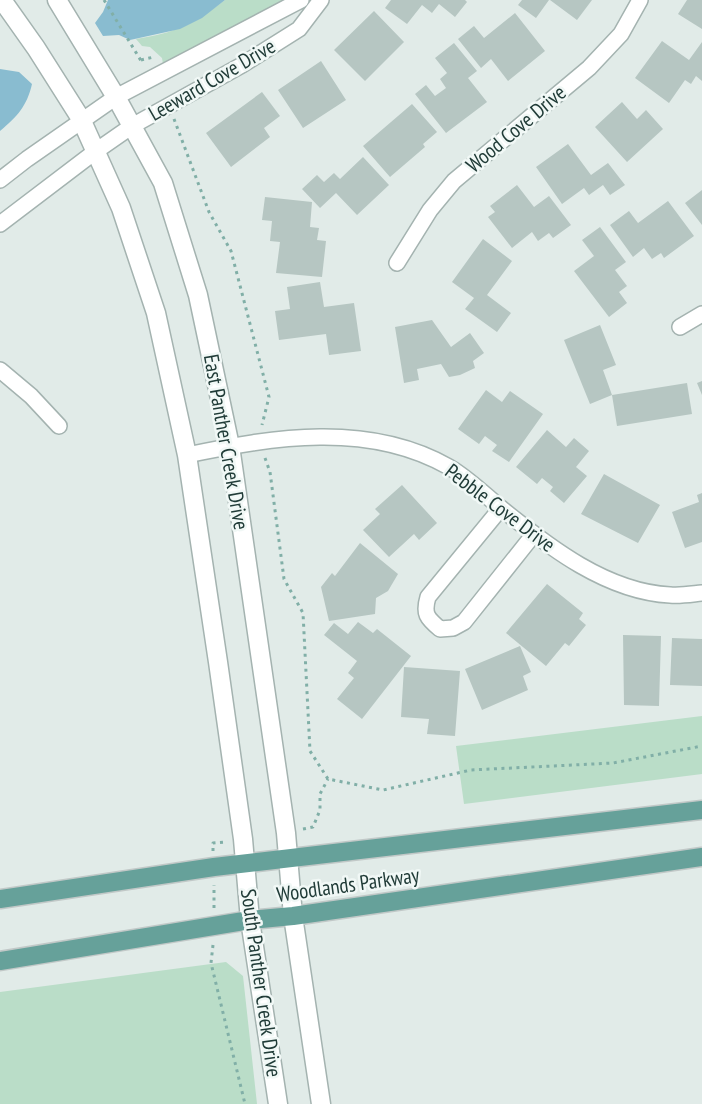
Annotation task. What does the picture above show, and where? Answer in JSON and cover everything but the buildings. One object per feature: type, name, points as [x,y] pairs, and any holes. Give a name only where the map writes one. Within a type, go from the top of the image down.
[{"type":"main road","name":"Woodlands Parkway","points":[[0,899],[245,863],[702,810]]},
{"type":"main road","name":"Woodlands Parkway","points":[[0,961],[250,920],[293,916],[702,856]]},
{"type":"street","name":"East Panther Creek Drive","points":[[2,0],[81,119],[121,208],[156,314],[186,455],[218,662],[245,863]]},
{"type":"street","name":"East Panther Creek Drive","points":[[57,0],[116,97],[162,183],[198,296],[230,446],[289,858],[293,916]]},
{"type":"street","name":"Leeward Cove Drive","points":[[0,180],[81,119],[116,97],[301,0]]},
{"type":"street","name":"Leeward Cove Drive","points":[[0,224],[132,126],[242,65],[298,29],[321,0]]},
{"type":"street","name":"Wood Cove Drive","points":[[397,263],[430,210],[454,182],[589,68],[621,34],[640,0]]},
{"type":"street","points":[[680,327],[702,314]]},
{"type":"street","points":[[0,370],[31,396],[59,426]]},
{"type":"street","name":"Pebble Cove Drive","points":[[186,455],[230,446],[316,436],[380,441],[449,467],[568,559],[603,578],[638,589],[669,595],[702,593]]},
{"type":"street","points":[[501,508],[428,597],[425,608],[429,619],[440,629],[453,628],[464,622],[534,534]]},
{"type":"street","name":"South Panther Creek Drive","points":[[245,863],[250,920],[278,1104]]},
{"type":"street","name":"South Panther Creek Drive","points":[[293,916],[321,1104]]},
{"type":"path","points":[[104,0],[154,78]]},
{"type":"path","points":[[169,105],[209,212],[231,251],[268,397],[262,418],[260,442],[270,472],[284,579],[303,613],[310,751],[328,779],[383,790],[471,770],[613,763],[702,746]]},
{"type":"green space","points":[[225,0],[287,0],[163,64],[162,58],[150,47],[142,46],[136,39],[162,34],[184,26]]},
{"type":"green space","points":[[702,716],[702,774],[464,804],[456,746]]},
{"type":"green space","points":[[226,962],[243,976],[257,1104],[0,1104],[0,992]]},
{"type":"water","points":[[108,0],[225,0],[202,18],[180,29],[130,40],[119,35],[103,36],[95,23]]},
{"type":"water","points":[[0,69],[19,72],[32,84],[20,110],[0,131]]}]
